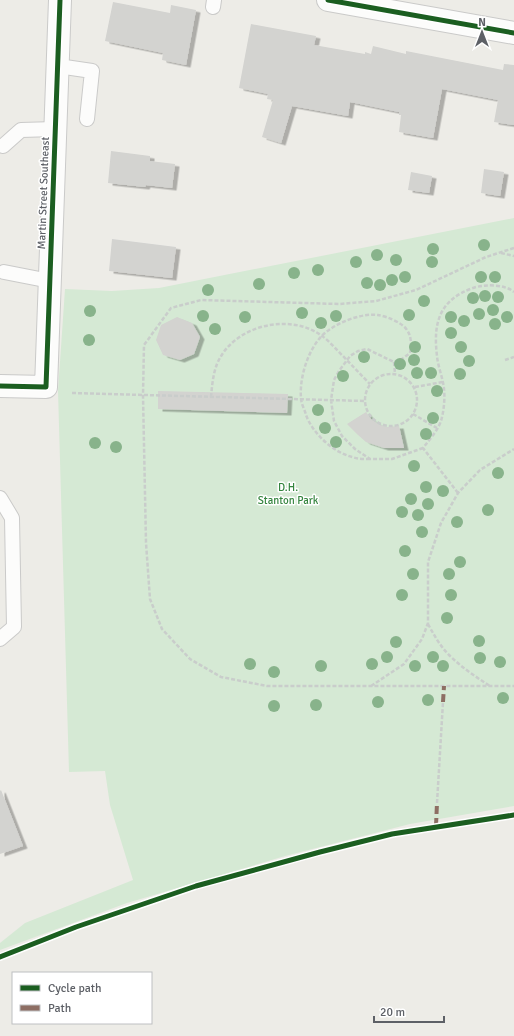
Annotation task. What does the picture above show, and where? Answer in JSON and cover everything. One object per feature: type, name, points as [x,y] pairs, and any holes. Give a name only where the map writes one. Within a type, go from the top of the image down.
[{"type":"street","name":"Martin Street Southeast","points":[[0,386],[46,387],[60,0]]},
{"type":"street","points":[[328,0],[514,33]]},
{"type":"lane","points":[[58,66],[92,71],[87,119]]},
{"type":"lane","points":[[4,146],[21,130],[55,129]]},
{"type":"lane","points":[[4,272],[50,281]]},
{"type":"lane","points":[[0,498],[12,518],[14,627],[0,639]]},
{"type":"path","points":[[514,248],[486,257],[416,290],[376,301],[339,304],[201,300],[171,308],[144,345],[142,395],[146,543],[150,599],[162,629],[190,659],[222,677],[267,686],[514,686]]},
{"type":"path","points":[[499,253],[514,256]]},
{"type":"path","points":[[370,459],[355,449],[342,436],[334,421],[331,400],[334,380],[347,360],[358,350],[367,349],[394,362],[402,359],[410,353],[411,343],[407,329],[394,319],[377,315],[353,318],[328,330],[322,336],[312,350],[303,370],[301,399],[308,421],[333,449],[352,457],[370,459],[392,459],[423,448],[437,428],[442,417],[445,390],[437,357],[436,328],[440,314],[448,303],[463,291],[480,285],[496,286],[512,290],[514,292]]},
{"type":"path","points":[[211,397],[217,363],[226,350],[237,339],[251,330],[278,324],[301,325],[322,336],[370,384]]},
{"type":"path","points":[[505,360],[514,357]]},
{"type":"path","points":[[394,362],[395,374]]},
{"type":"path","points":[[386,374],[395,374],[406,378],[415,388],[417,404],[410,419],[403,424],[386,426],[378,423],[367,410],[365,401],[366,392],[370,384],[377,378],[386,374]]},
{"type":"path","points":[[415,388],[443,382]]},
{"type":"path","points":[[72,393],[365,401]]},
{"type":"path","points":[[413,414],[437,428]]},
{"type":"path","points":[[423,448],[458,493]]},
{"type":"path","points":[[371,686],[404,664],[422,639],[428,624],[428,562],[441,523],[458,493],[480,470],[514,449]]},
{"type":"path","points":[[428,624],[437,640],[449,655],[490,686]]},
{"type":"path","points":[[437,803],[443,702]]},
{"type":"green space","name":"D.H. Stanton Park","points":[[514,218],[514,806],[410,824],[285,856],[127,903],[0,950],[0,943],[25,923],[133,880],[110,805],[105,771],[69,772],[58,391],[65,289],[112,291],[159,288]]},
{"type":"building","points":[[113,2],[170,13],[171,5],[196,10],[186,65],[162,60],[163,53],[105,41]]},
{"type":"building","points":[[251,24],[316,36],[314,45],[365,54],[365,52],[371,54],[373,46],[406,54],[406,51],[503,70],[504,64],[514,65],[514,125],[494,122],[498,100],[442,89],[433,138],[399,132],[401,115],[399,115],[399,112],[350,102],[348,116],[292,106],[281,143],[262,137],[273,100],[267,99],[268,94],[239,88]]},
{"type":"building","points":[[111,151],[150,156],[150,161],[175,164],[172,188],[108,183]]},
{"type":"building","points":[[484,169],[504,172],[500,196],[481,193]]},
{"type":"building","points":[[411,172],[432,176],[429,193],[408,190]]},
{"type":"building","points":[[112,239],[176,247],[172,278],[109,271]]},
{"type":"building","points":[[177,317],[192,323],[200,337],[194,354],[180,360],[163,355],[156,340],[161,325]]},
{"type":"building","points":[[158,391],[288,394],[287,413],[158,409]]},
{"type":"building","points":[[366,412],[371,419],[380,425],[387,427],[399,426],[404,448],[384,448],[366,442],[347,424]]},
{"type":"building","points":[[1,790],[23,846],[0,854],[0,791]]},
{"type":"marked path","points":[[443,702],[444,686]]},
{"type":"marked path","points":[[436,826],[437,803]]},
{"type":"cycle path","points":[[0,386],[46,387],[60,0]]},
{"type":"cycle path","points":[[328,0],[514,33]]},
{"type":"cycle path","points":[[0,957],[76,927],[196,886],[392,834],[514,815]]}]
